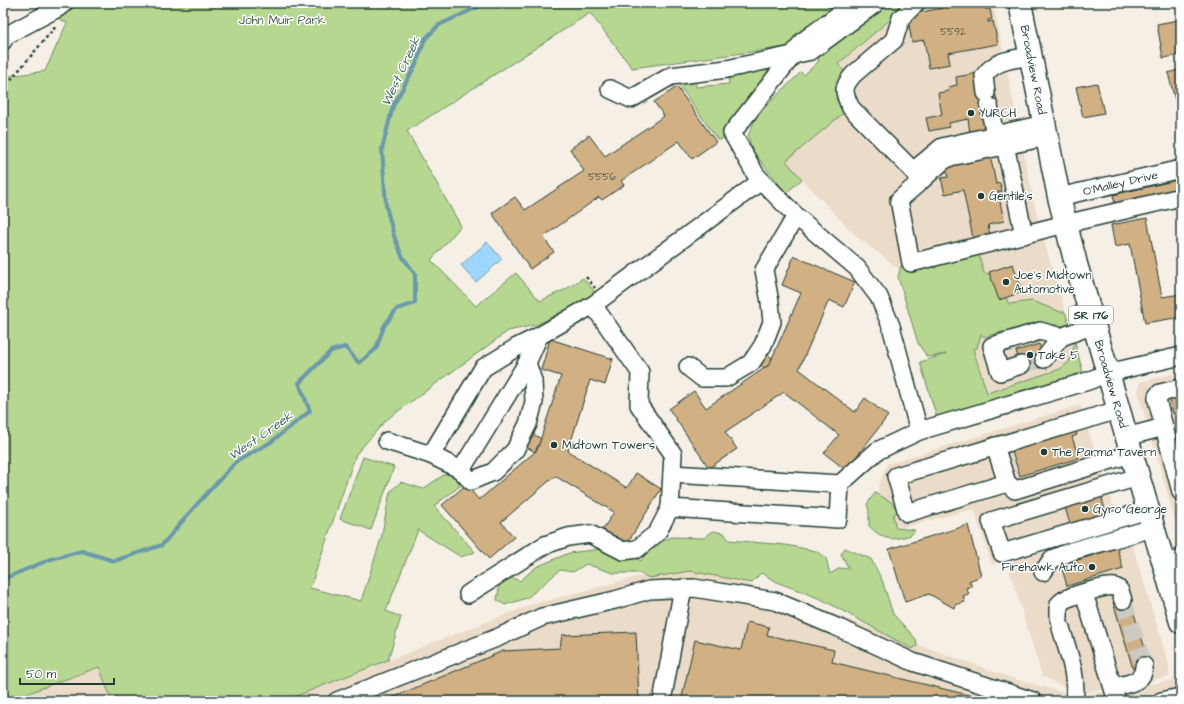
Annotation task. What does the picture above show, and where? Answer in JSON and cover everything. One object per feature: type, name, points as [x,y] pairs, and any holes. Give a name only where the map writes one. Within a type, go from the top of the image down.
[{"type":"main road","name":"Broadview Road","points":[[1020,3],[1065,224],[1150,519],[1172,561],[1181,622]]},
{"type":"street","points":[[3,41],[5,36],[58,8],[64,3]]},
{"type":"street","points":[[854,3],[803,41],[794,55],[732,133],[761,181],[796,216],[857,268],[879,297],[891,326],[919,431]]},
{"type":"street","points":[[610,89],[630,99],[671,76],[727,69],[811,51],[876,3]]},
{"type":"street","points":[[916,3],[902,18],[894,40],[854,74],[848,80],[844,89],[845,97],[851,108],[918,176]]},
{"type":"street","points":[[1024,235],[1000,140],[988,100],[984,76],[988,68],[1004,61],[1031,56]]},
{"type":"street","points":[[1045,130],[1000,140],[942,147],[899,200],[911,263],[1065,224],[1181,197]]},
{"type":"street","points":[[918,176],[950,157],[1000,140]]},
{"type":"street","name":"O'Malley Drive","points":[[1059,197],[1181,169]]},
{"type":"street","points":[[431,456],[483,368],[517,347],[539,336],[761,181]]},
{"type":"street","points":[[688,367],[702,378],[726,378],[751,363],[763,345],[772,322],[764,270],[796,216]]},
{"type":"street","points":[[468,594],[545,545],[568,536],[590,534],[622,551],[637,549],[657,533],[670,508],[673,454],[639,405],[640,372],[595,298]]},
{"type":"street","points":[[1044,359],[1061,337],[1094,325]]},
{"type":"street","points":[[1021,365],[1000,372],[992,346],[1040,331],[1061,337]]},
{"type":"street","points":[[461,470],[527,363],[539,336]]},
{"type":"street","points":[[670,508],[838,518],[840,484],[877,451],[919,431],[1088,381],[1108,372],[1181,356]]},
{"type":"street","points":[[387,441],[431,456],[461,470],[471,481],[493,472],[515,450],[528,424],[534,402],[533,381],[527,363]]},
{"type":"street","points":[[1181,388],[1160,393],[1157,396],[1181,492]]},
{"type":"street","points":[[1007,483],[908,513],[896,476],[1118,410]]},
{"type":"street","points":[[995,446],[1007,483],[1015,490],[1129,446],[1164,427]]},
{"type":"street","points":[[672,474],[840,484]]},
{"type":"street","points":[[1138,477],[991,521],[1002,553],[1150,519]]},
{"type":"street","points":[[1043,572],[1052,559],[1150,519]]},
{"type":"street","points":[[1074,701],[1074,672],[1060,624],[1059,604],[1064,599],[1106,587],[1115,587],[1120,591],[1123,600]]},
{"type":"street","points":[[662,701],[683,588]]},
{"type":"street","points":[[337,701],[499,637],[542,617],[615,600],[650,590],[683,588],[694,588],[775,602],[992,695],[1033,701]]},
{"type":"street","points":[[1087,603],[1115,694],[1137,680],[1144,672],[1144,666]]},
{"type":"street","points":[[1161,701],[1181,697]]},
{"type":"path","points":[[3,89],[60,21]]},
{"type":"path","points":[[586,277],[595,298]]},
{"type":"shaded area","points":[[908,3],[993,3],[1035,207],[1075,343],[1069,362],[1060,369],[987,393],[970,337],[993,304],[979,255],[904,273],[855,235],[785,161],[846,111],[836,99],[838,64],[887,23]]},
{"type":"shaded area","points":[[1181,372],[1181,541],[1138,392],[1140,382]]},
{"type":"shaded area","points":[[1080,405],[1119,525],[992,565],[974,509],[901,528],[882,514],[878,487],[887,464]]},
{"type":"shaded area","points":[[1127,527],[1169,665],[1169,677],[1078,694],[1042,676],[1007,563]]},
{"type":"shaded area","points":[[690,563],[1015,679],[1076,696],[1181,679],[1181,701],[284,701],[530,605]]},
{"type":"shaded area","points":[[100,667],[112,701],[18,701],[18,697]]},
{"type":"green space","name":"John Muir Park","points":[[30,3],[844,3],[787,47],[632,68],[590,13],[407,131],[461,226],[431,260],[476,306],[516,273],[540,301],[566,289],[583,278],[596,293],[590,299],[536,325],[508,331],[386,420],[356,454],[310,588],[361,601],[381,539],[390,492],[401,482],[423,489],[445,474],[457,475],[460,486],[434,506],[475,552],[461,557],[418,530],[386,611],[401,617],[388,660],[284,701],[112,701],[99,667],[18,697],[20,701],[3,701],[3,77],[45,71],[67,23]]},
{"type":"green space","points":[[887,3],[904,3],[899,12],[838,64],[847,75],[840,84],[836,99],[846,111],[786,161],[802,179],[786,193],[752,150],[748,136],[757,115],[801,72],[804,75],[818,62],[819,57]]},
{"type":"green space","points":[[764,67],[771,78],[721,140],[717,139],[675,79],[695,78],[696,87],[729,84],[728,75]]},
{"type":"green space","points":[[979,255],[984,273],[995,275],[1009,304],[1032,301],[1061,312],[1065,312],[1070,327],[1043,323],[984,337],[981,334],[977,348],[973,349],[987,393],[1060,369],[1069,362],[1075,343],[1083,373],[937,418],[920,362],[946,354],[927,357],[918,343],[898,277],[901,266],[921,265],[936,268],[935,264]]},
{"type":"green space","points":[[363,457],[394,467],[371,530],[340,519]]},
{"type":"green space","points":[[875,493],[891,502],[898,510],[893,516],[896,528],[915,530],[911,535],[893,539],[888,538],[879,535],[869,526],[869,511],[867,504]]},
{"type":"green space","points":[[713,531],[724,533],[729,540],[786,545],[816,551],[826,558],[830,574],[840,568],[849,569],[841,554],[845,548],[871,559],[882,580],[893,614],[916,639],[917,646],[912,649],[821,599],[779,583],[761,573],[751,583],[690,571],[649,578],[639,573],[613,573],[586,564],[573,572],[560,570],[527,598],[505,605],[497,600],[500,583],[512,578],[520,581],[536,567],[569,553],[608,548],[629,554],[641,561],[650,546],[672,537],[704,538]]},
{"type":"water","points":[[487,242],[502,259],[476,282],[461,265]]},
{"type":"building","points":[[941,3],[988,3],[988,5],[984,6],[985,9],[990,9],[992,19],[988,20],[988,22],[993,21],[998,44],[948,53],[950,64],[929,68],[924,40],[912,42],[907,15],[942,8]]},
{"type":"building","points":[[1178,20],[1181,36],[1181,55],[1163,58],[1157,24]]},
{"type":"building","points":[[1181,69],[1181,123],[1168,73]]},
{"type":"building","points":[[978,73],[981,94],[995,92],[998,105],[984,107],[988,130],[970,133],[968,119],[949,123],[950,127],[929,131],[926,118],[942,115],[938,93],[949,91],[948,87],[957,85],[956,77]]},
{"type":"building","points":[[1097,83],[1104,113],[1083,117],[1076,87]]},
{"type":"building","points":[[677,87],[716,142],[692,159],[679,141],[621,181],[624,185],[602,200],[599,197],[543,237],[554,252],[530,269],[492,213],[515,197],[525,210],[584,171],[570,149],[589,135],[605,156],[664,116],[654,102]]},
{"type":"building","name":"Gentile's","points":[[990,154],[996,184],[1000,183],[1002,192],[998,192],[1004,221],[988,225],[991,240],[974,243],[963,190],[945,194],[941,178],[948,177],[945,164]]},
{"type":"building","points":[[1181,179],[1181,193],[1116,208],[1113,195]]},
{"type":"building","points":[[1147,218],[1162,297],[1181,294],[1181,317],[1145,323],[1130,244],[1115,247],[1111,225]]},
{"type":"building","name":"Midtown Towers","points":[[794,256],[855,282],[844,307],[829,300],[799,369],[855,412],[865,398],[888,416],[846,470],[824,453],[839,435],[784,392],[725,432],[737,449],[709,468],[669,409],[694,391],[706,408],[769,365],[801,293],[782,285]]},
{"type":"building","name":"Joe's Midtown Automotive","points":[[1013,264],[1022,292],[999,300],[989,272]]},
{"type":"building","name":"Midtown Towers","points":[[550,339],[613,359],[605,385],[590,380],[568,451],[627,488],[636,473],[661,489],[625,547],[601,532],[614,512],[555,476],[501,522],[514,537],[489,559],[442,505],[466,485],[479,500],[537,450],[561,376],[541,370]]},
{"type":"building","points":[[754,343],[772,358],[769,365],[764,368],[745,354]]},
{"type":"building","name":"Take 5","points":[[1039,344],[1046,365],[1023,372],[1016,351]]},
{"type":"building","points":[[1181,395],[1181,412],[1173,414],[1169,397]]},
{"type":"building","name":"The Parma Tavern","points":[[1073,425],[1077,435],[1072,437],[1079,458],[1020,476],[1010,446]]},
{"type":"building","points":[[523,427],[541,439],[535,452],[515,440]]},
{"type":"building","name":"Gyro George","points":[[1101,494],[1106,514],[1070,524],[1064,504]]},
{"type":"building","points":[[968,525],[981,576],[969,581],[972,586],[966,588],[969,594],[963,596],[965,602],[955,605],[954,608],[929,594],[905,602],[889,549]]},
{"type":"building","name":"Firehawk Auto","points":[[1117,548],[1123,569],[1067,586],[1061,565]]},
{"type":"building","points":[[1129,598],[1150,664],[1133,669],[1113,602]]},
{"type":"building","points":[[747,622],[769,627],[767,635],[834,650],[832,662],[981,698],[980,701],[681,701],[695,640],[741,650]]},
{"type":"building","points":[[636,632],[639,701],[384,701],[503,651],[560,648],[562,635]]},
{"type":"waterway","name":"West Creek","points":[[3,579],[51,559],[82,551],[114,561],[162,545],[236,462],[271,442],[310,411],[299,383],[331,351],[345,347],[359,363],[376,349],[384,326],[397,309],[415,303],[415,274],[402,256],[394,236],[386,206],[382,149],[393,106],[416,64],[425,39],[439,25],[486,3]]},
{"type":"tunnel","points":[[1021,365],[1044,359]]},
{"type":"tunnel","points":[[1123,600],[1144,666]]},
{"type":"place","name":"YURCH","points":[[971,113]]},
{"type":"place","name":"Gentile's","points":[[981,196]]},
{"type":"place","name":"Joe's Midtown Automotive","points":[[1006,282]]},
{"type":"place","name":"Take 5","points":[[1030,355]]},
{"type":"place","name":"Midtown Towers","points":[[554,445]]},
{"type":"place","name":"The Parma Tavern","points":[[1044,452]]},
{"type":"place","name":"Gyro George","points":[[1085,509]]},
{"type":"place","name":"Firehawk Auto","points":[[1092,567]]}]
